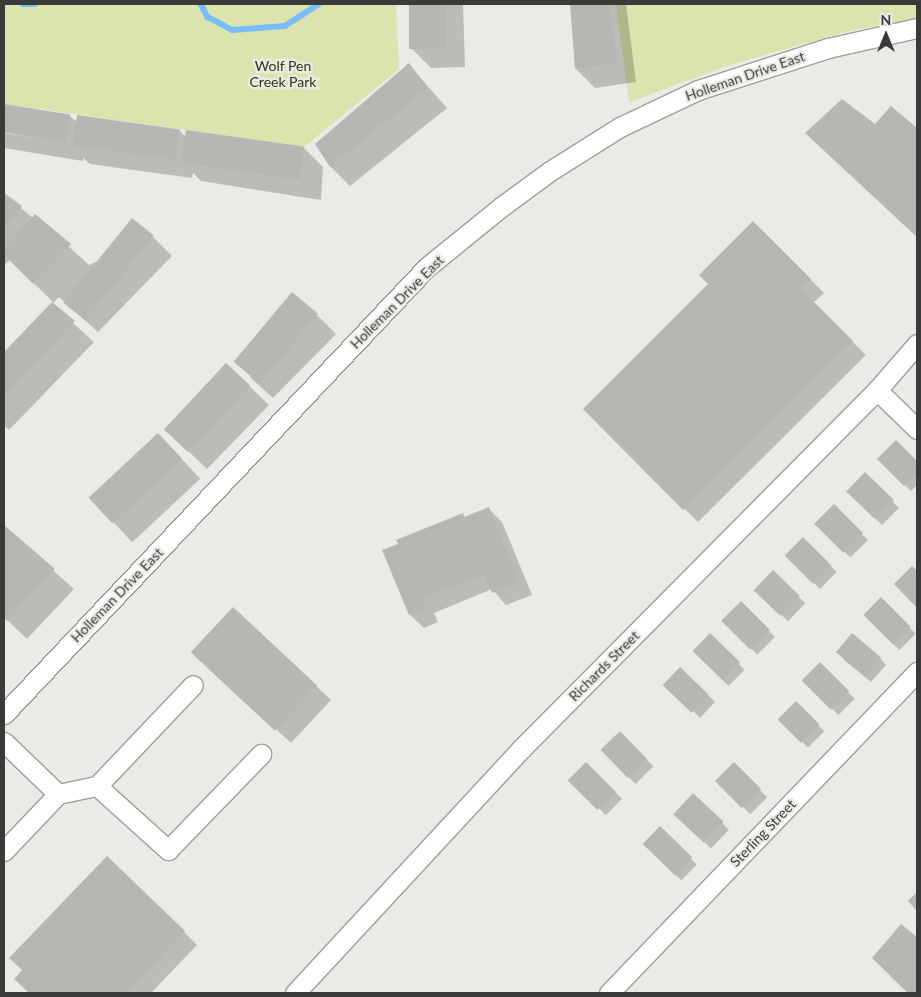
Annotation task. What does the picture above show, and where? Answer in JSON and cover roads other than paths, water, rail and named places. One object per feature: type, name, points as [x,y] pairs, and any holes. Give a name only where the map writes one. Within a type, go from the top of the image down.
[{"type":"street","name":"Holleman Drive East","points":[[4,714],[428,268],[501,207],[550,171],[620,127],[698,90],[828,48],[917,28]]},
{"type":"street","name":"Richards Street","points":[[295,993],[521,750],[877,390],[917,344]]},
{"type":"street","points":[[877,390],[917,429]]},
{"type":"street","name":"Sterling Street","points":[[609,993],[917,672]]},
{"type":"street","points":[[4,851],[58,794],[97,786],[193,685]]},
{"type":"street","points":[[4,742],[58,794]]},
{"type":"street","points":[[97,786],[168,850],[261,754]]},
{"type":"waterway","points":[[23,4],[35,4]]},
{"type":"waterway","points":[[201,4],[208,17],[232,30],[285,26],[319,4]]},
{"type":"park label","name":"Wolf Pen Creek Park","points":[[283,74]]}]
